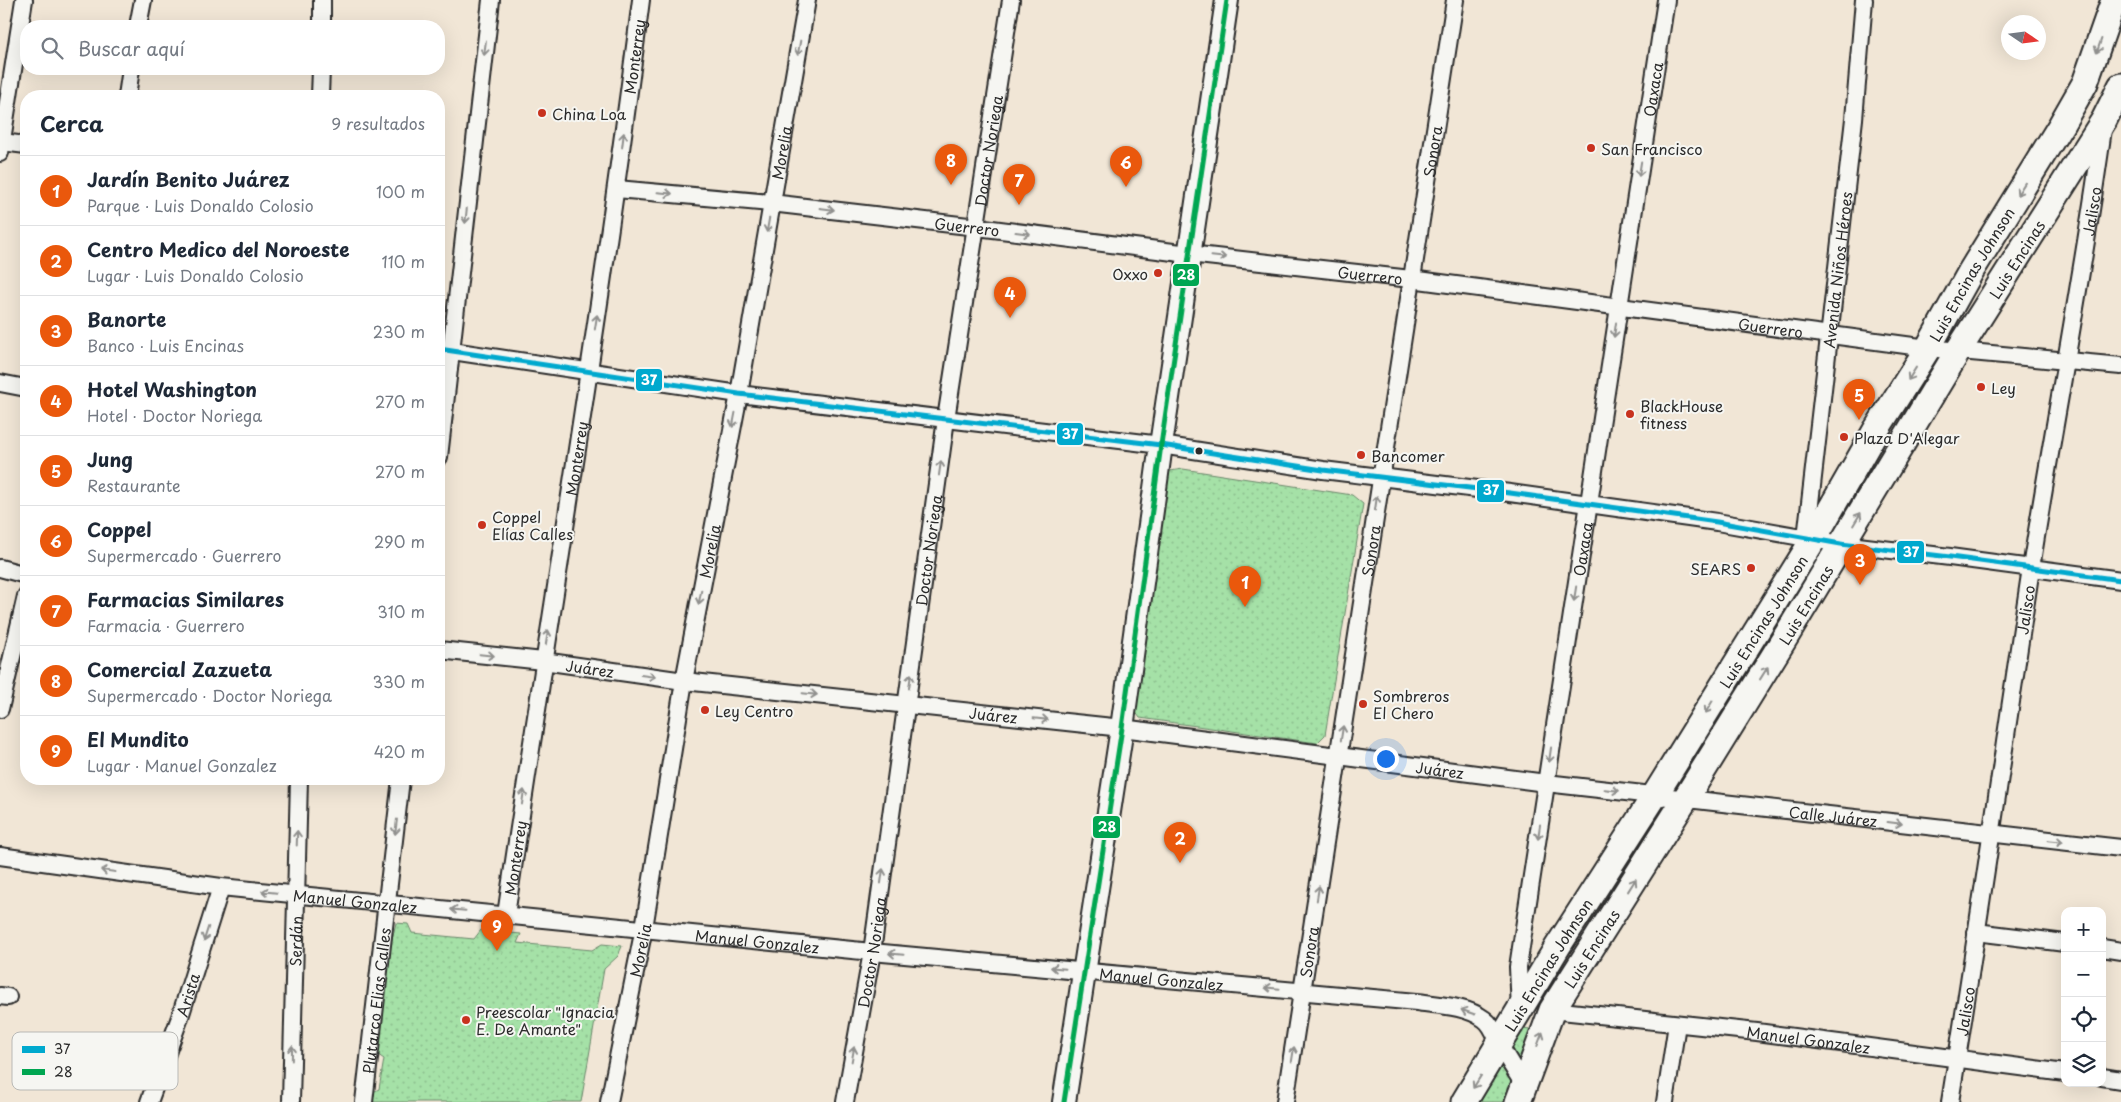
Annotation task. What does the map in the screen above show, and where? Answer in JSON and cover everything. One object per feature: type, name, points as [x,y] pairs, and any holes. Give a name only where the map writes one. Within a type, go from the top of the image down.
[{"type":"main road","points":[[1064,1102],[1122,728],[1226,0]]},
{"type":"main road","name":"Luis Encinas Johnson","points":[[1464,1102],[1500,1046],[1602,875],[1655,795],[1809,539],[1928,348],[1971,271],[2085,83],[2114,0]]},
{"type":"main road","name":"Luis Encinas","points":[[1521,1094],[1552,1010],[1686,798],[1958,351],[2104,120],[2121,86]]},
{"type":"street","points":[[21,20],[24,0]]},
{"type":"street","points":[[139,20],[143,0]]},
{"type":"street","points":[[322,0],[322,20]]},
{"type":"street","points":[[491,0],[472,167],[445,350],[739,394],[1161,445],[1380,477],[1717,522],[1841,544],[2121,580]]},
{"type":"street","name":"Monterrey","points":[[506,915],[543,661],[617,189],[640,0]]},
{"type":"street","name":"Morelia","points":[[609,1102],[644,928],[684,681],[739,394],[807,0]]},
{"type":"street","name":"Doctor Noriega","points":[[845,1102],[872,952],[946,419],[1011,0]]},
{"type":"street","name":"Sonora","points":[[1285,1102],[1455,0]]},
{"type":"street","name":"Oaxaca","points":[[1520,1010],[1518,967],[1666,0]]},
{"type":"street","name":"Avenida Niños Héroes","points":[[1809,539],[1854,119],[1864,0]]},
{"type":"street","points":[[20,26],[1,147],[20,145]]},
{"type":"street","points":[[128,90],[131,75]]},
{"type":"street","points":[[320,90],[321,75]]},
{"type":"street","name":"Jalisco","points":[[1950,1102],[2065,361],[2088,238],[2104,120]]},
{"type":"street","name":"Guerrero","points":[[617,189],[772,203],[1411,279],[1928,348],[2121,366]]},
{"type":"street","points":[[0,384],[20,387]]},
{"type":"street","points":[[0,568],[20,573]]},
{"type":"street","points":[[0,709],[2,692],[20,620]]},
{"type":"street","name":"Juárez","points":[[445,651],[543,661],[684,681],[1122,728],[1546,783]]},
{"type":"street","name":"Calle Juárez","points":[[1546,783],[2121,848]]},
{"type":"street","name":"Serdán","points":[[292,1102],[299,785]]},
{"type":"street","name":"Plutarco Elias Calles","points":[[364,1102],[400,785]]},
{"type":"street","name":"Manuel Gonzalez","points":[[0,856],[221,887],[872,952],[1417,1002],[1469,1012],[1484,1019],[1492,1028],[1521,1094]]},
{"type":"street","name":"Arista","points":[[174,1032],[221,887]]},
{"type":"street","points":[[1976,932],[2061,943]]},
{"type":"street","points":[[2106,949],[2121,951]]},
{"type":"street","name":"Manuel Gonzalez","points":[[1552,1010],[1758,1032],[2061,1072]]},
{"type":"street","points":[[1665,1102],[1677,1024]]},
{"type":"street","points":[[2106,1078],[2121,1080]]},
{"type":"street","name":"Arista","points":[[148,1102],[153,1090]]},
{"type":"green space","points":[[1183,469],[1352,495],[1363,504],[1325,735],[1317,743],[1140,718],[1132,707],[1164,481],[1170,471]]},
{"type":"green space","points":[[396,923],[408,924],[412,933],[474,939],[481,930],[521,934],[517,943],[592,950],[602,944],[622,946],[618,956],[604,969],[581,1102],[370,1102],[371,1093],[379,1089],[384,1059],[374,1052],[388,956]]},
{"type":"green space","points":[[1515,1029],[1535,1030],[1508,1102],[1474,1102]]},
{"type":"transit line","name":"28","points":[[1064,1102],[1122,728],[1161,445],[1227,0]]},
{"type":"transit line","name":"37","points":[[445,350],[739,394],[1161,445],[1323,470],[1510,493],[1717,522],[1841,544],[2121,580]]},
{"type":"place","name":"China Loa","points":[[542,113]]},
{"type":"place","name":"San Francisco","points":[[1591,148]]},
{"type":"place","name":"Comercial Zazueta","points":[[951,185]]},
{"type":"place","name":"Coppel","points":[[1126,187]]},
{"type":"place","name":"Farmacias Similares","points":[[1019,205]]},
{"type":"place","name":"Oxxo","points":[[1158,273]]},
{"type":"place","name":"Hotel Washington","points":[[1010,318]]},
{"type":"place","name":"Ley","points":[[1981,387]]},
{"type":"place","name":"BlackHouse fitness","points":[[1630,414]]},
{"type":"place","name":"Jung","points":[[1859,420]]},
{"type":"place","name":"Plaza D'Alegar","points":[[1844,437]]},
{"type":"place","name":"Bancomer","points":[[1361,455]]},
{"type":"place","name":"Coppel Elías Calles","points":[[482,525]]},
{"type":"place","name":"SEARS","points":[[1751,568]]},
{"type":"place","name":"Banorte","points":[[1860,585]]},
{"type":"place","name":"Jardín Benito Juárez","points":[[1245,607]]},
{"type":"place","name":"Sombreros El Chero","points":[[1363,704]]},
{"type":"place","name":"Ley Centro","points":[[705,710]]},
{"type":"place","name":"Centro Medico del Noroeste","points":[[1180,863]]},
{"type":"place","name":"El Mundito","points":[[497,951]]},
{"type":"place","name":"Preescolar \"Ignacia E. De Amante\"","points":[[466,1020]]}]
